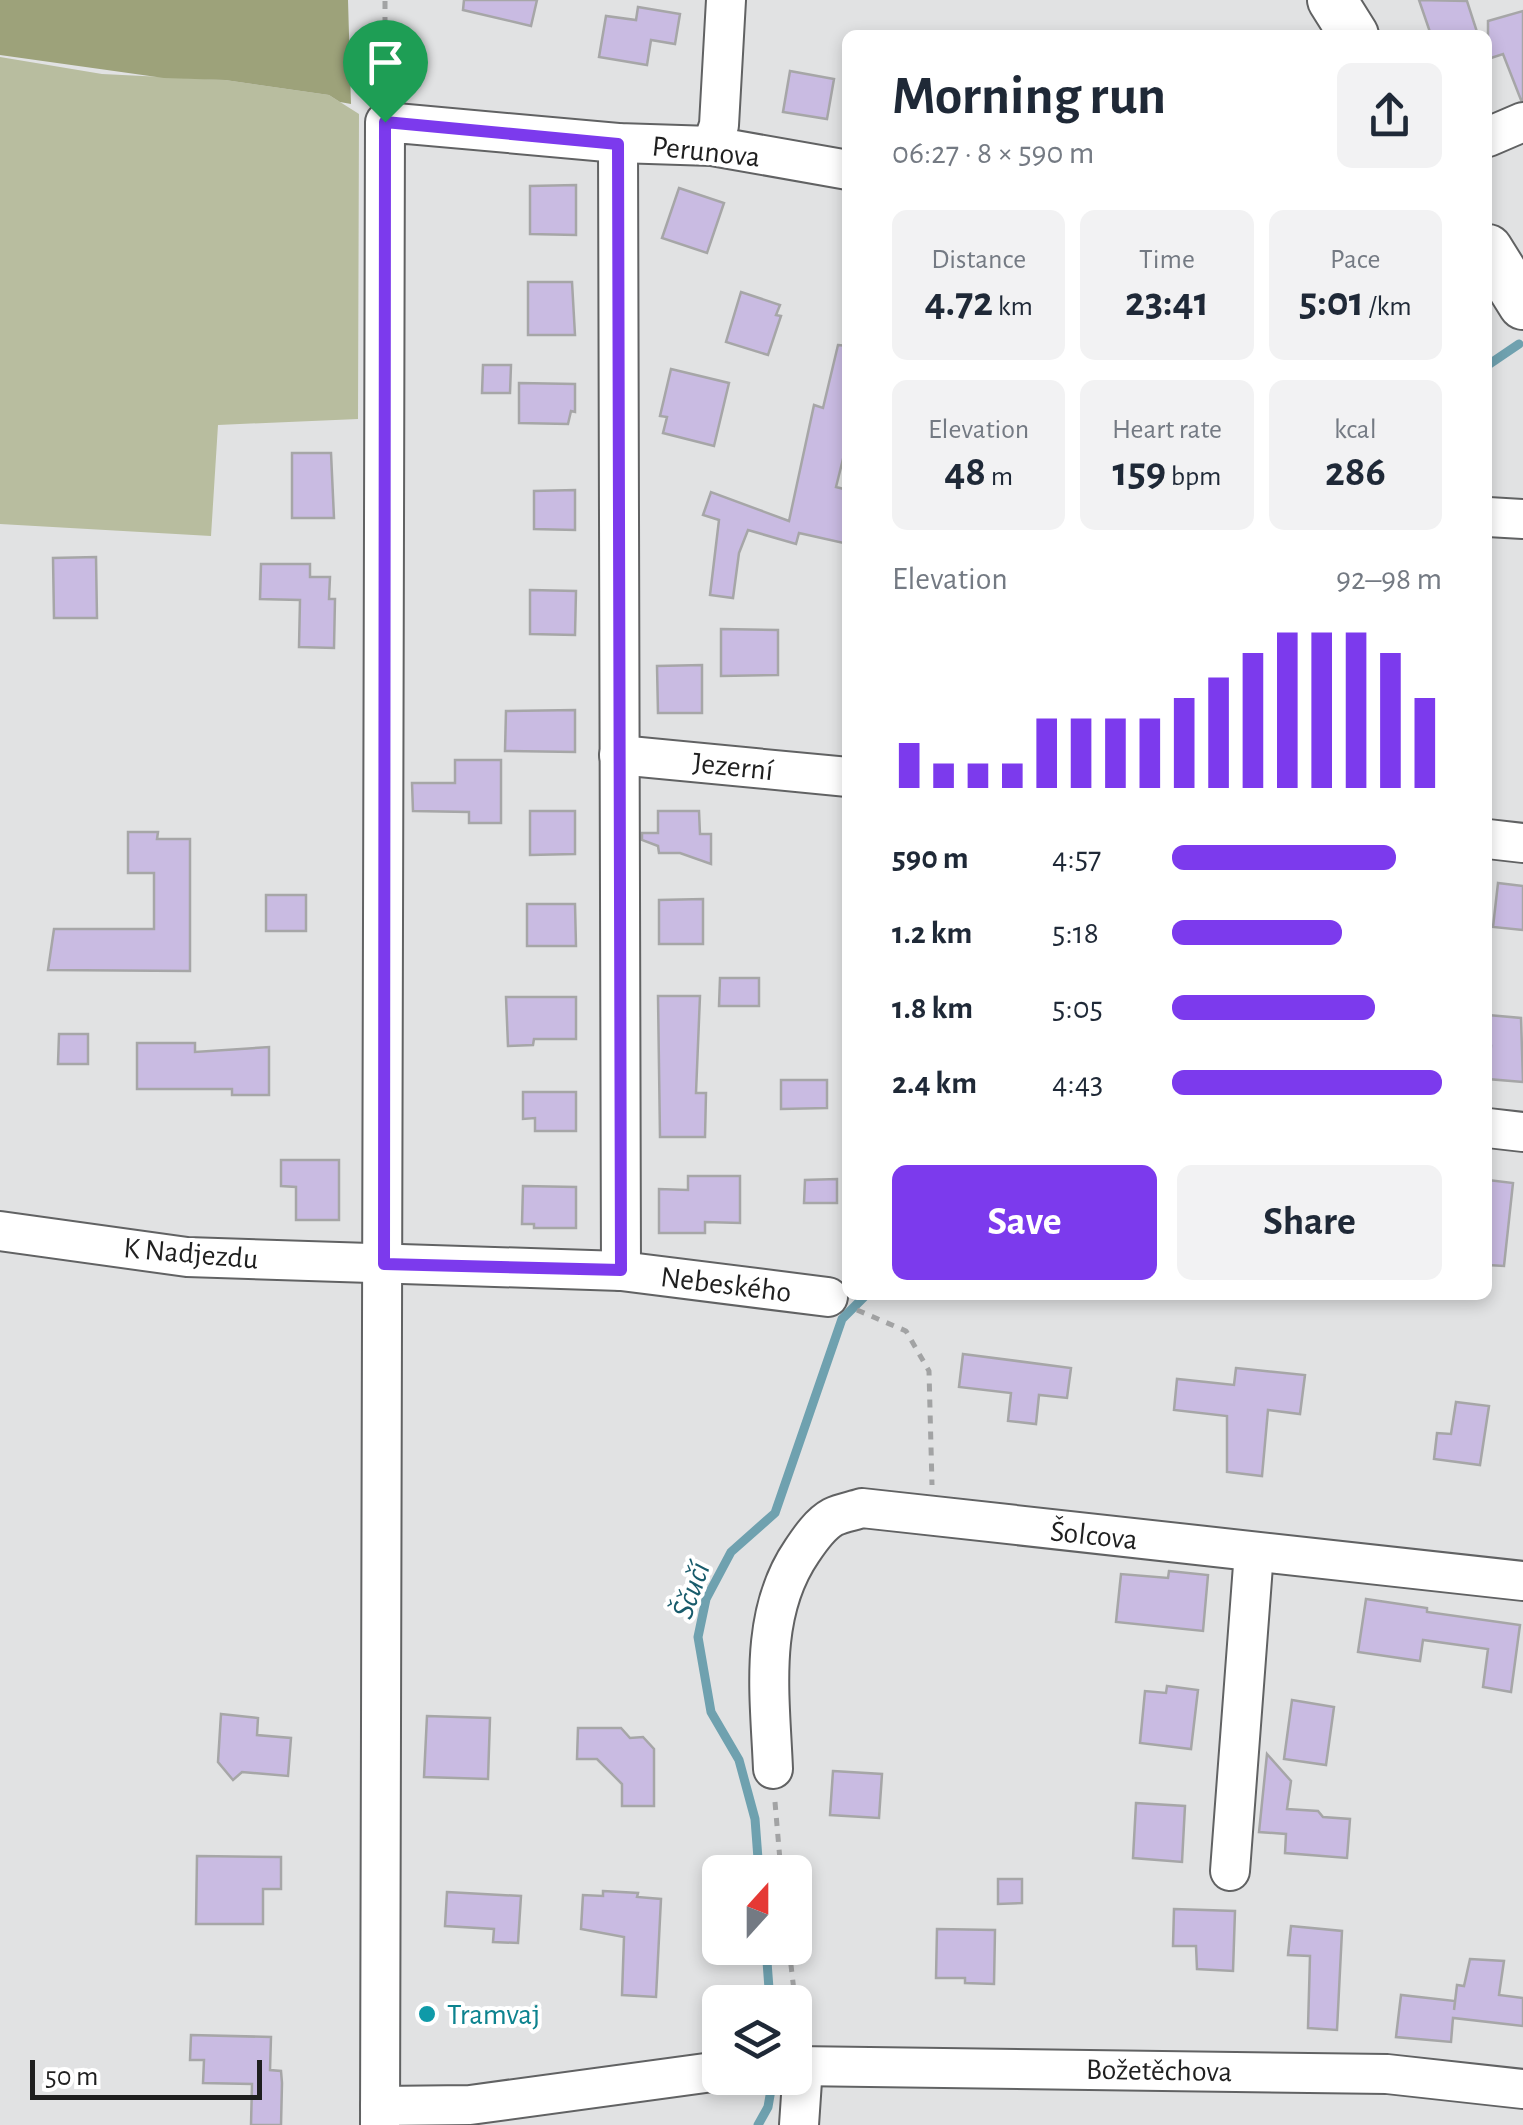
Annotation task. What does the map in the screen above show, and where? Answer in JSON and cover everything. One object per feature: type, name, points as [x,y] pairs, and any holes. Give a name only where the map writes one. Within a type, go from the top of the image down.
[{"type":"main road","points":[[1332,0],[1351,30]]},
{"type":"main road","points":[[1492,255],[1523,305]]},
{"type":"street","points":[[712,146],[719,124],[726,0]]},
{"type":"street","name":"Perunova","points":[[385,122],[618,144],[712,146],[842,169]]},
{"type":"street","points":[[385,122],[380,2115],[702,2073]]},
{"type":"street","points":[[1492,136],[1523,122]]},
{"type":"street","points":[[618,144],[621,1270]]},
{"type":"street","points":[[1492,516],[1523,519]]},
{"type":"street","name":"Jezerní","points":[[620,755],[842,776]]},
{"type":"street","points":[[1492,840],[1523,843]]},
{"type":"street","points":[[1492,1128],[1523,1132]]},
{"type":"street","name":"K Nadjezdu","points":[[0,1231],[187,1257],[384,1264]]},
{"type":"street","name":"Nebeského","points":[[384,1264],[621,1270],[828,1297]]},
{"type":"street","name":"Šolcova","points":[[773,1769],[770,1649],[775,1612],[788,1571],[830,1518],[862,1508],[1523,1581]]},
{"type":"street","points":[[1230,1871],[1254,1552]]},
{"type":"street","name":"Božetěchova","points":[[812,2066],[1388,2074],[1523,2089]]},
{"type":"street","points":[[798,2095],[799,2125]]},
{"type":"path","points":[[385,0],[385,122]]},
{"type":"path","points":[[868,1315],[906,1331],[929,1371],[933,1518]]},
{"type":"path","points":[[773,1769],[779,1855]]},
{"type":"green space","points":[[0,0],[348,0],[351,104],[329,95],[225,80],[164,78],[0,55]]},
{"type":"green space","points":[[0,57],[102,74],[225,80],[329,95],[359,114],[358,419],[218,425],[211,536],[0,524]]},
{"type":"building","points":[[464,0],[537,0],[531,26],[463,10]]},
{"type":"building","points":[[1419,0],[1467,1],[1476,30],[1429,30]]},
{"type":"building","points":[[638,7],[680,14],[675,44],[651,40],[647,65],[599,57],[606,16],[636,20]]},
{"type":"building","points":[[1523,11],[1523,100],[1503,54],[1492,58],[1492,30],[1488,30],[1488,21]]},
{"type":"building","points":[[790,71],[834,79],[827,119],[783,112]]},
{"type":"building","points":[[576,185],[576,235],[530,234],[530,186]]},
{"type":"building","points":[[679,188],[724,203],[707,253],[662,238]]},
{"type":"building","points":[[528,282],[572,282],[575,335],[528,335]]},
{"type":"building","points":[[741,292],[780,305],[776,315],[781,316],[768,355],[726,342]]},
{"type":"building","points":[[838,345],[842,345],[842,463],[836,487],[842,488],[842,543],[799,533],[796,544],[748,530],[739,553],[733,598],[710,595],[719,520],[703,515],[711,492],[789,521],[814,405],[823,408]]},
{"type":"building","points":[[483,365],[511,365],[510,393],[482,393]]},
{"type":"building","points":[[671,369],[729,383],[714,446],[663,433],[667,417],[660,416]]},
{"type":"building","points":[[519,383],[575,384],[575,412],[571,411],[568,424],[519,423]]},
{"type":"building","points":[[292,453],[331,453],[334,518],[292,518]]},
{"type":"building","points":[[575,490],[575,530],[534,529],[534,491]]},
{"type":"building","points":[[96,557],[97,618],[54,618],[53,558]]},
{"type":"building","points":[[261,564],[310,564],[310,577],[330,577],[329,599],[335,599],[334,648],[299,647],[300,600],[260,599]]},
{"type":"building","points":[[530,590],[576,591],[575,635],[530,634]]},
{"type":"building","points":[[721,629],[778,630],[778,675],[721,676]]},
{"type":"building","points":[[702,665],[702,713],[658,713],[657,666]]},
{"type":"building","points":[[575,710],[575,752],[505,751],[506,711]]},
{"type":"building","points":[[455,760],[501,760],[501,823],[469,823],[469,812],[413,811],[412,783],[455,783]]},
{"type":"building","points":[[530,811],[575,811],[575,854],[530,855]]},
{"type":"building","points":[[658,811],[699,811],[700,834],[711,834],[711,864],[680,853],[659,853],[658,846],[642,840],[642,833],[658,833]]},
{"type":"building","points":[[128,832],[158,832],[157,839],[190,839],[190,971],[48,970],[54,929],[154,929],[154,873],[128,873]]},
{"type":"building","points":[[1498,883],[1523,886],[1523,930],[1493,927]]},
{"type":"building","points":[[266,895],[306,895],[306,931],[266,931]]},
{"type":"building","points":[[703,899],[703,944],[659,944],[659,900]]},
{"type":"building","points":[[527,904],[575,904],[576,946],[527,946]]},
{"type":"building","points":[[720,978],[759,978],[759,1006],[719,1006]]},
{"type":"building","points":[[658,996],[700,996],[696,1093],[706,1093],[705,1137],[660,1137]]},
{"type":"building","points":[[506,997],[576,997],[576,1039],[534,1039],[533,1045],[508,1046]]},
{"type":"building","points":[[1492,1015],[1521,1018],[1523,1082],[1492,1079]]},
{"type":"building","points":[[59,1034],[88,1034],[88,1064],[58,1064]]},
{"type":"building","points":[[137,1043],[195,1043],[195,1052],[269,1047],[269,1095],[232,1095],[232,1089],[137,1089]]},
{"type":"building","points":[[781,1080],[827,1080],[827,1108],[781,1109]]},
{"type":"building","points":[[523,1092],[576,1092],[576,1131],[535,1131],[535,1118],[523,1119]]},
{"type":"building","points":[[281,1160],[339,1160],[339,1220],[296,1220],[296,1187],[281,1186]]},
{"type":"building","points":[[688,1176],[740,1176],[740,1223],[705,1222],[705,1233],[659,1233],[659,1189],[688,1190]]},
{"type":"building","points":[[837,1179],[837,1203],[804,1203],[805,1180]]},
{"type":"building","points":[[1492,1180],[1513,1183],[1504,1266],[1492,1265]]},
{"type":"building","points":[[523,1186],[576,1187],[576,1228],[534,1228],[534,1224],[522,1224]]},
{"type":"building","points":[[963,1354],[1071,1368],[1067,1398],[1039,1395],[1036,1424],[1008,1421],[1011,1393],[959,1387]]},
{"type":"building","points":[[1236,1368],[1305,1375],[1300,1414],[1268,1410],[1262,1476],[1227,1472],[1227,1416],[1174,1410],[1177,1379],[1234,1385]]},
{"type":"building","points":[[1456,1402],[1489,1406],[1480,1465],[1434,1459],[1437,1433],[1451,1434]]},
{"type":"building","points":[[1169,1571],[1208,1575],[1203,1631],[1116,1622],[1121,1574],[1168,1578]]},
{"type":"building","points":[[1366,1599],[1520,1625],[1511,1692],[1483,1687],[1488,1649],[1423,1640],[1420,1661],[1358,1652]]},
{"type":"building","points":[[1167,1686],[1198,1690],[1191,1749],[1140,1743],[1145,1691],[1166,1693]]},
{"type":"building","points":[[1292,1700],[1334,1707],[1326,1765],[1284,1759]]},
{"type":"building","points":[[221,1714],[258,1718],[257,1735],[291,1738],[288,1776],[242,1772],[233,1780],[218,1762]]},
{"type":"building","points":[[427,1716],[490,1718],[488,1779],[424,1777]]},
{"type":"building","points":[[578,1728],[621,1728],[630,1738],[643,1737],[654,1749],[654,1806],[622,1806],[622,1784],[597,1759],[577,1759]]},
{"type":"building","points":[[1267,1754],[1291,1781],[1287,1809],[1350,1819],[1347,1858],[1285,1853],[1286,1834],[1259,1832]]},
{"type":"building","points":[[833,1771],[882,1774],[879,1818],[830,1815]]},
{"type":"building","points":[[1136,1803],[1185,1806],[1182,1862],[1133,1858]]},
{"type":"building","points":[[197,1856],[281,1857],[281,1889],[263,1889],[263,1924],[196,1924]]},
{"type":"building","points":[[998,1879],[1022,1879],[1022,1903],[998,1904]]},
{"type":"building","points":[[603,1891],[661,1899],[656,1997],[622,1995],[624,1937],[581,1929],[583,1895],[603,1896]]},
{"type":"building","points":[[447,1892],[521,1896],[518,1943],[493,1942],[494,1929],[445,1926]]},
{"type":"building","points":[[1174,1909],[1235,1911],[1233,1971],[1197,1969],[1196,1946],[1173,1946]]},
{"type":"building","points":[[1291,1926],[1342,1931],[1337,2030],[1308,2028],[1310,1956],[1288,1955]]},
{"type":"building","points":[[937,1929],[995,1930],[994,1984],[936,1978]]},
{"type":"building","points":[[1470,1959],[1504,1961],[1499,1995],[1523,1998],[1523,2026],[1453,2018],[1451,2042],[1396,2037],[1401,1995],[1455,2001],[1454,2010],[1457,1985],[1464,1986]]},
{"type":"building","points":[[191,2035],[271,2037],[270,2070],[281,2071],[281,2125],[251,2125],[252,2084],[203,2083],[204,2060],[190,2060]]},
{"type":"waterway","name":"Ščučí","points":[[1492,362],[1519,344]]},
{"type":"waterway","name":"Ščučí","points":[[758,1855],[755,1819],[739,1760],[711,1712],[698,1637],[706,1599],[731,1552],[775,1513],[842,1319],[861,1300]]},
{"type":"waterway","name":"Ščučí","points":[[767,1965],[769,1985]]},
{"type":"waterway","name":"Ščučí","points":[[758,2125],[770,2095]]},
{"type":"place","name":"Tramvaj","points":[[427,2014]]},
{"type":"route","points":[[385,122],[618,144],[621,1270],[384,1264],[385,122]]}]
